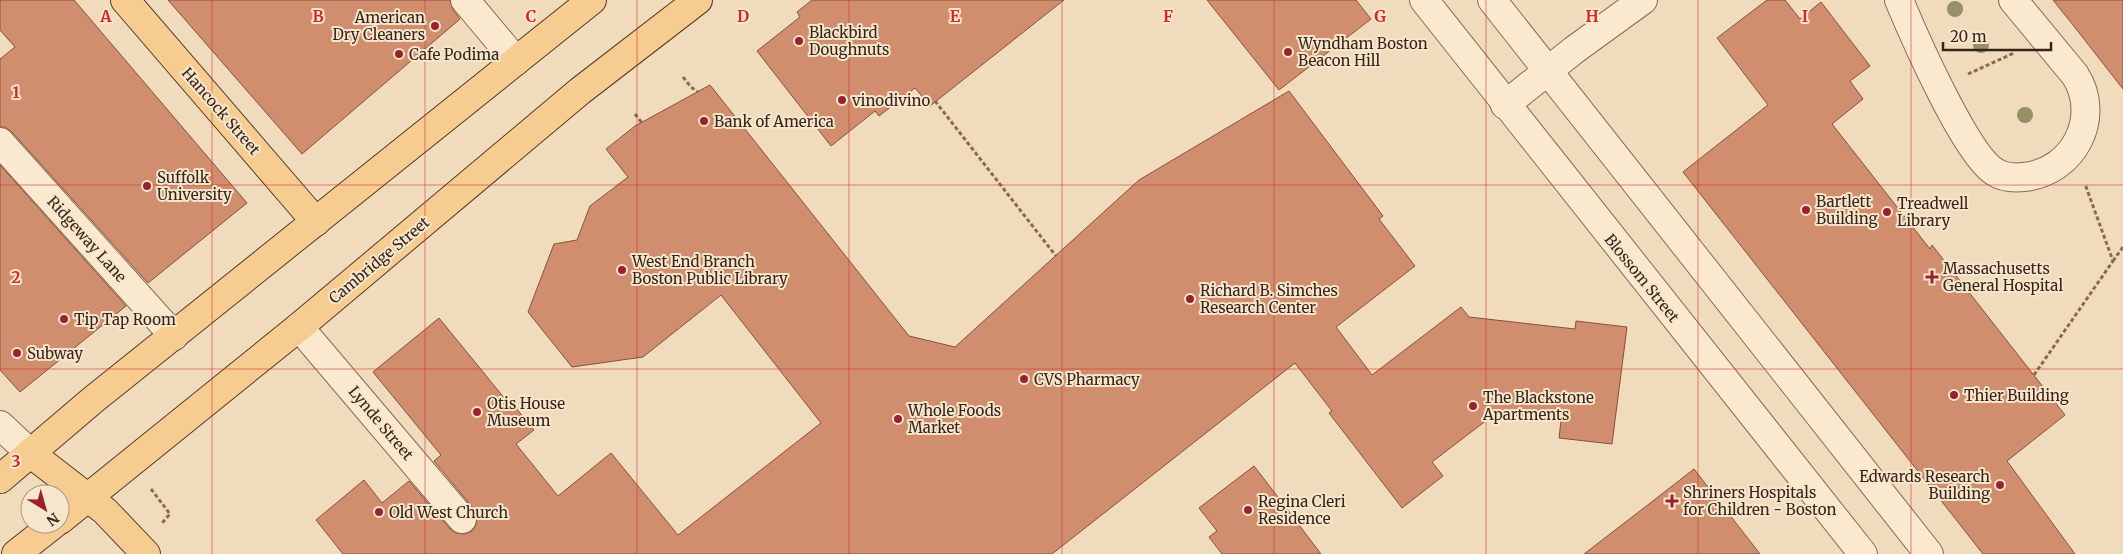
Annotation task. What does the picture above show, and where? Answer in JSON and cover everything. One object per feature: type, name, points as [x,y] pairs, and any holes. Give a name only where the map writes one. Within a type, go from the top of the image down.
[{"type":"main road","name":"Hancock Street","points":[[125,0],[316,222]]},
{"type":"main road","points":[[0,479],[174,336],[592,0]]},
{"type":"main road","name":"Cambridge Street","points":[[70,512],[299,326],[580,91],[698,0]]},
{"type":"main road","points":[[30,453],[88,497],[120,526],[146,554]]},
{"type":"main road","points":[[16,554],[41,534]]},
{"type":"street","points":[[465,0],[516,61]]},
{"type":"street","name":"Blossom Street","points":[[1424,0],[1505,105],[1863,554]]},
{"type":"street","points":[[1492,0],[1929,554]]},
{"type":"street","points":[[1505,105],[1643,0]]},
{"type":"street","points":[[1899,0],[1972,148],[1982,162],[1994,172],[2011,178],[2042,174],[2063,160],[2078,142],[2083,130],[2087,108],[2082,86],[2075,75],[2013,0]]},
{"type":"street","name":"Ridgeway Lane","points":[[0,142],[174,336]]},
{"type":"street","name":"Lynde Street","points":[[299,326],[462,519]]},
{"type":"street","points":[[0,425],[30,453]]},
{"type":"path","points":[[1962,76],[2015,52]]},
{"type":"path","points":[[683,77],[698,92]]},
{"type":"path","points":[[935,101],[1056,256]]},
{"type":"path","points":[[635,114],[642,123]]},
{"type":"path","points":[[2085,184],[2113,261]]},
{"type":"path","points":[[2034,374],[2123,247]]},
{"type":"building","points":[[0,0],[74,0],[247,203],[148,283],[12,132],[5,127],[0,127],[0,59],[15,47],[0,30]]},
{"type":"building","points":[[168,0],[450,0],[453,10],[460,19],[302,154]]},
{"type":"building","points":[[812,0],[1064,0],[930,106],[915,88],[879,116],[875,111],[831,146],[757,51],[800,17],[797,12]]},
{"type":"building","name":"Wyndham Boston Beacon Hill","points":[[1207,0],[1356,0],[1371,19],[1279,90]]},
{"type":"building","points":[[1767,0],[1785,0],[1800,19],[1821,2],[1870,66],[1850,81],[1863,99],[1832,124],[1930,249],[1932,245],[2065,415],[2007,461],[2075,554],[1983,554],[1683,172],[1768,105],[1717,38]]},
{"type":"building","points":[[2053,0],[2123,0],[2123,89],[2073,25]]},
{"type":"building","points":[[710,85],[909,336],[955,347],[1139,180],[1289,91],[1383,216],[1379,219],[1415,266],[1336,327],[1372,375],[1461,307],[1469,317],[1575,329],[1576,321],[1627,327],[1612,444],[1559,438],[1561,421],[1496,413],[1432,462],[1443,476],[1402,508],[1329,413],[1332,411],[1295,363],[1052,554],[343,554],[316,520],[364,480],[382,503],[409,481],[450,529],[456,533],[465,534],[472,531],[476,525],[477,517],[474,509],[434,461],[441,455],[373,372],[439,318],[514,410],[516,408],[534,430],[516,444],[558,496],[611,453],[678,535],[821,423],[721,295],[643,357],[572,367],[528,312],[554,244],[577,240],[590,206],[628,177],[606,149],[635,126]]},
{"type":"building","points":[[0,165],[126,306],[20,392],[0,370]]},
{"type":"building","name":"Regina Cleri Residence","points":[[1254,466],[1321,554],[1222,554],[1209,537],[1217,531],[1199,508]]},
{"type":"building","points":[[1694,469],[1760,554],[1584,554],[1649,504]]},
{"type":"place","name":"American Dry Cleaners","points":[[435,26]]},
{"type":"place","name":"Blackbird Doughnuts","points":[[799,41]]},
{"type":"place","name":"Wyndham Boston Beacon Hill","points":[[1288,52]]},
{"type":"place","name":"Cafe Podima","points":[[399,54]]},
{"type":"place","name":"vinodivino","points":[[842,100]]},
{"type":"place","name":"Bank of America","points":[[704,121]]},
{"type":"place","name":"Suffolk University","points":[[147,186]]},
{"type":"place","name":"Bartlett Building","points":[[1806,210]]},
{"type":"place","name":"Treadwell Library","points":[[1887,212]]},
{"type":"place","name":"West End Branch Boston Public Library","points":[[622,270]]},
{"type":"place","name":"Massachusetts General Hospital","points":[[1932,277]]},
{"type":"place","name":"Richard B. Simches Research Center","points":[[1190,299]]},
{"type":"place","name":"Tip Tap Room","points":[[64,319]]},
{"type":"place","name":"Subway","points":[[17,353]]},
{"type":"place","name":"CVS Pharmacy","points":[[1024,379]]},
{"type":"place","name":"Thier Building","points":[[1954,395]]},
{"type":"place","name":"The Blackstone Apartments","points":[[1473,406]]},
{"type":"place","name":"Otis House Museum","points":[[477,412]]},
{"type":"place","name":"Whole Foods Market","points":[[898,419]]},
{"type":"place","name":"Edwards Research Building","points":[[2000,485]]},
{"type":"place","name":"Shriners Hospitals for Children - Boston","points":[[1672,501]]},
{"type":"place","name":"Regina Cleri Residence","points":[[1248,510]]},
{"type":"place","name":"Old West Church","points":[[379,512]]}]
